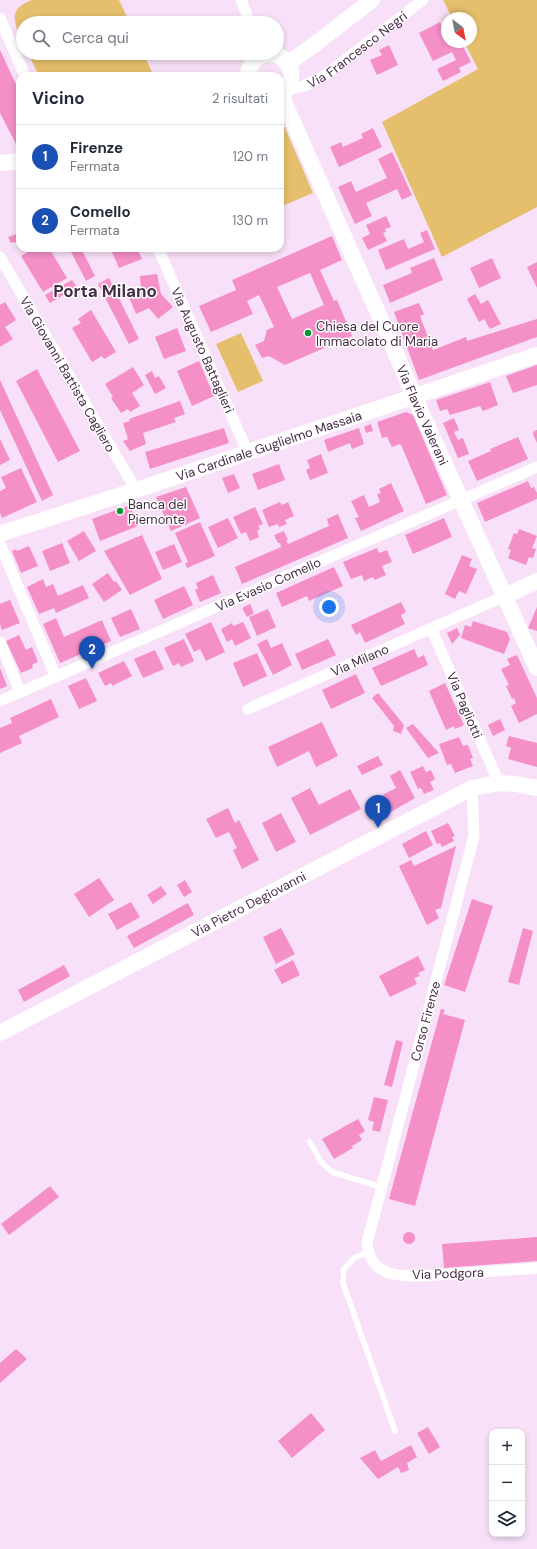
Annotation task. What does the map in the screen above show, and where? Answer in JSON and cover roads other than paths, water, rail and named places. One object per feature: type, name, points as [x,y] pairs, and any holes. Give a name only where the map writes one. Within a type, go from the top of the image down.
[{"type":"street","points":[[241,0],[248,16]]},
{"type":"street","name":"Via Francesco Negri","points":[[288,63],[372,0]]},
{"type":"street","name":"Via Francesco Negri","points":[[284,93],[304,86],[327,74],[423,0]]},
{"type":"street","points":[[0,18],[16,54]]},
{"type":"street","points":[[19,60],[24,72]]},
{"type":"street","points":[[248,72],[253,60]]},
{"type":"street","points":[[284,60],[288,63],[292,75],[291,81],[284,92]]},
{"type":"street","name":"Via Flavio Valerani","points":[[284,95],[414,396],[537,668]]},
{"type":"street","points":[[0,163],[16,161]]},
{"type":"street","name":"Via Augusto Battaglieri","points":[[160,252],[248,453]]},
{"type":"street","name":"Via Giovanni Battista Cagliero","points":[[0,257],[136,490]]},
{"type":"street","name":"Via Cardinale Guglielmo Massaia","points":[[0,534],[248,453],[537,355]]},
{"type":"street","name":"Via Evasio Comello","points":[[0,701],[537,467]]},
{"type":"street","points":[[0,544],[56,677]]},
{"type":"street","points":[[505,596],[536,581]]},
{"type":"street","name":"Via Milano","points":[[248,709],[505,596]]},
{"type":"street","name":"Via Pagliotti","points":[[432,628],[499,783]]},
{"type":"street","points":[[0,642],[20,692]]},
{"type":"street","name":"Via Pietro Degiovanni","points":[[0,1033],[472,788],[499,783],[516,784],[537,788]]},
{"type":"street","name":"Corso Firenze","points":[[368,1252],[367,1243],[474,836],[472,788]]},
{"type":"street","name":"Via Podgora","points":[[368,1252],[376,1266],[386,1272],[404,1275],[425,1276],[537,1268]]},
{"type":"lane","points":[[310,1142],[321,1162],[332,1172],[382,1187]]},
{"type":"lane","points":[[368,1252],[354,1258],[344,1269],[343,1283],[395,1431]]},
{"type":"place","name":"Chiesa del Cuore Immacolato di Maria","points":[[308,333]]},
{"type":"place","name":"Banca del Piemonte","points":[[120,511]]},
{"type":"place","name":"Comello","points":[[92,669]]},
{"type":"place","name":"Firenze","points":[[378,828]]},
{"type":"district","name":"Porta Milano","points":[[105,291]]}]
